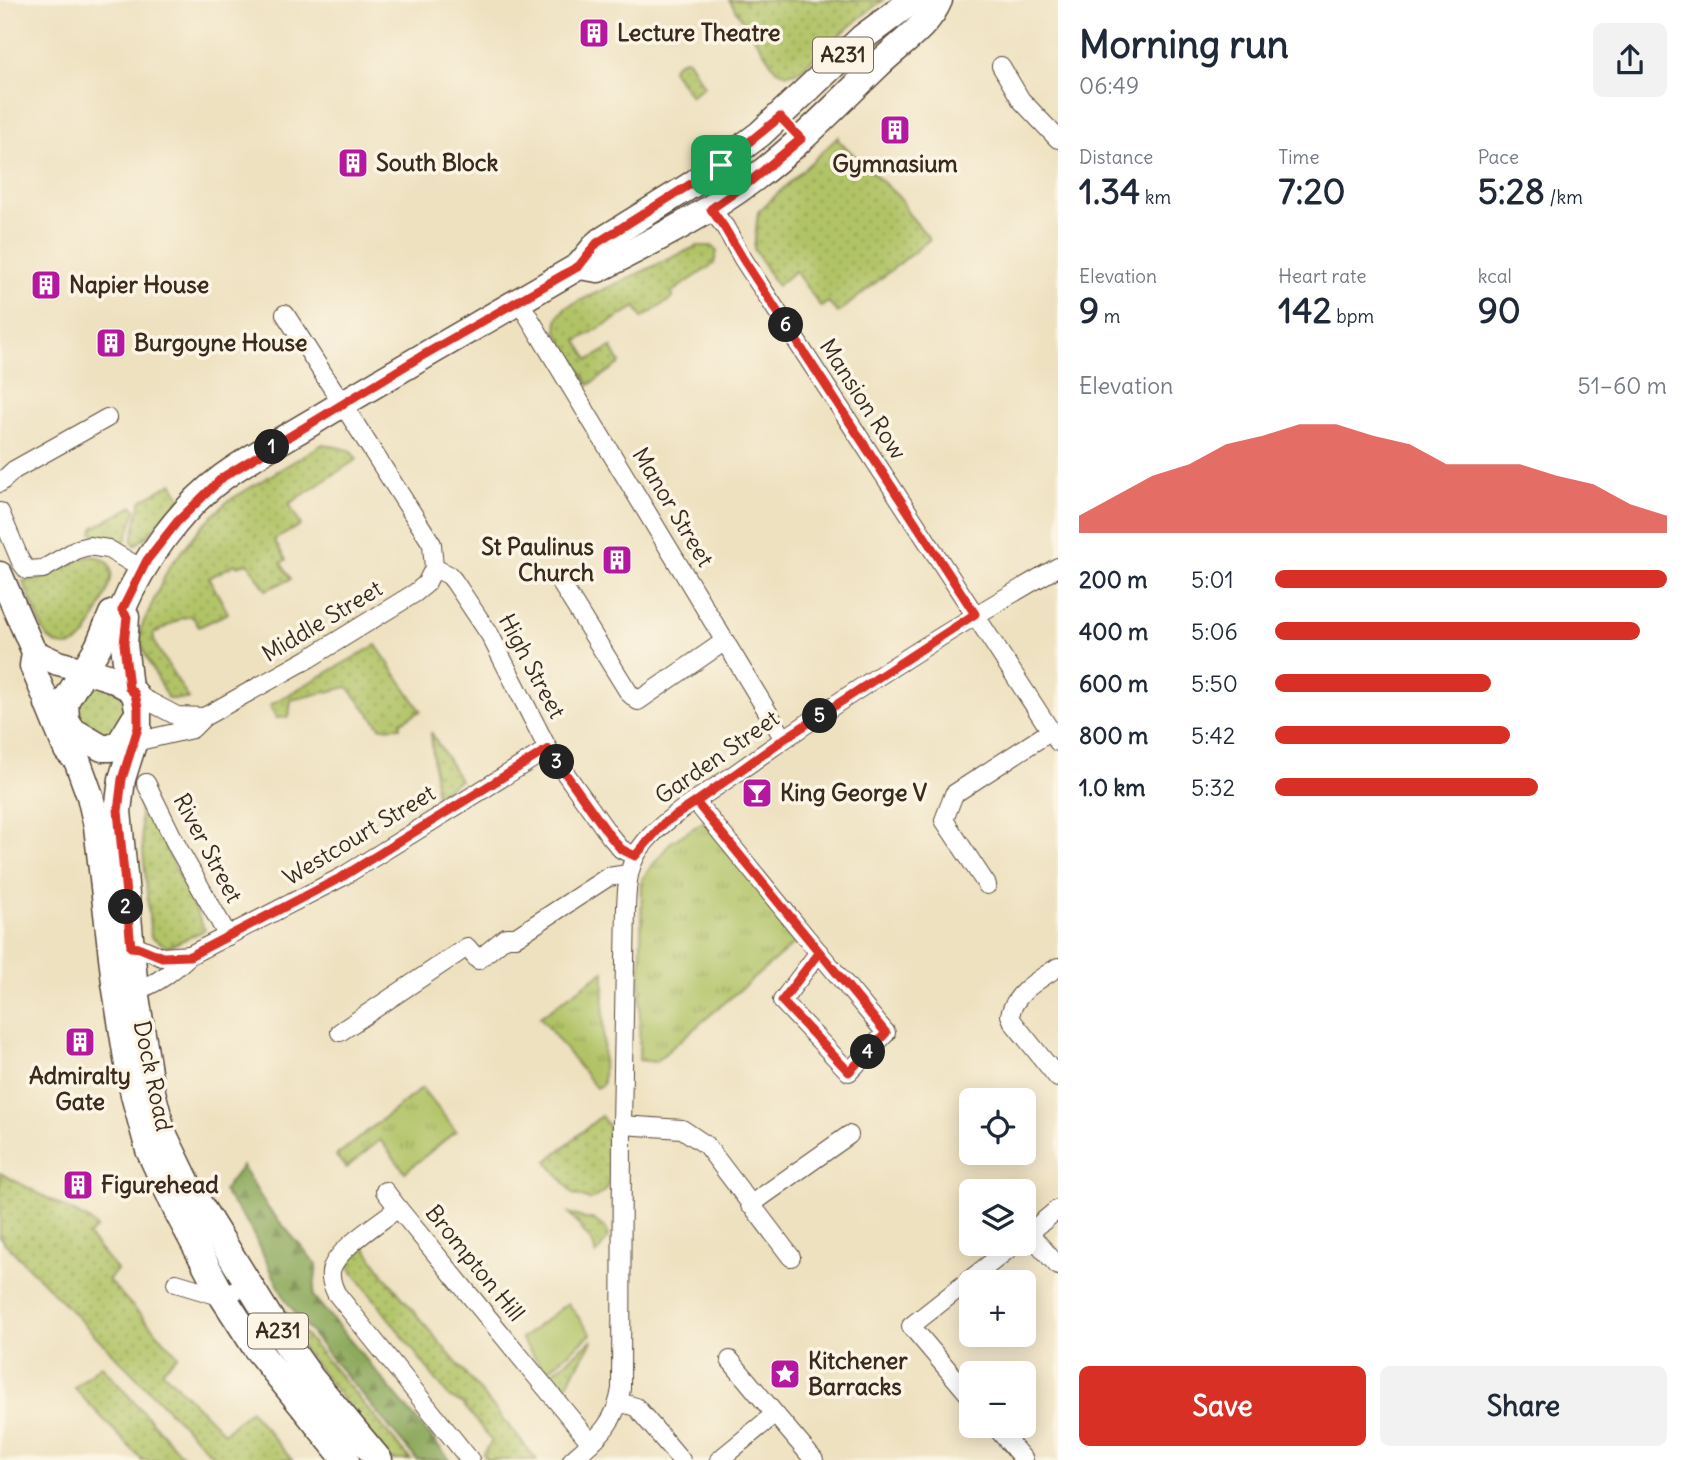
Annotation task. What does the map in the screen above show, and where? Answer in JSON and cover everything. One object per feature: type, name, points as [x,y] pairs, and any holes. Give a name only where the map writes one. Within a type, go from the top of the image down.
[{"type":"main road","name":"A231","points":[[142,569],[177,522],[223,477],[342,404],[579,266],[597,243],[721,165],[780,117],[862,38],[913,0]]},
{"type":"main road","name":"A231","points":[[579,266],[598,269],[711,209],[752,180],[801,139],[933,14],[940,0]]},
{"type":"main road","points":[[780,117],[801,139]]},
{"type":"main road","points":[[693,184],[711,209]]},
{"type":"main road","points":[[85,670],[111,678],[134,699],[120,743],[111,748],[97,746],[62,718],[65,702],[85,670],[112,614],[122,610],[142,569]]},
{"type":"main road","name":"Dock Road","points":[[122,610],[127,617],[124,644],[138,728],[122,779],[118,811],[135,990],[150,1084],[162,1131],[191,1191],[221,1265],[223,1297],[256,1348],[346,1460]]},
{"type":"main road","name":"Dock Road","points":[[62,718],[78,751],[77,760],[97,826],[115,983],[128,1065],[138,1114],[159,1173],[178,1215],[221,1265],[247,1284],[310,1378],[379,1460]]},
{"type":"street","points":[[1001,66],[1021,100],[1058,139]]},
{"type":"street","name":"Mansion Row","points":[[711,209],[1054,736]]},
{"type":"street","name":"Manor Street","points":[[519,300],[784,739]]},
{"type":"street","points":[[285,314],[432,544],[434,568]]},
{"type":"street","points":[[0,483],[13,470],[107,418]]},
{"type":"street","points":[[0,512],[27,570],[43,569],[89,546],[108,549],[142,569]]},
{"type":"street","name":"Garden Street","points":[[635,856],[664,823],[784,739],[975,614],[1058,567]]},
{"type":"street","name":"Middle Street","points":[[135,742],[192,729],[204,718],[308,659],[415,593],[426,584],[434,568]]},
{"type":"street","name":"High Street","points":[[434,568],[453,578],[490,635],[548,749],[610,836],[621,849],[635,856]]},
{"type":"street","name":"Dock Road","points":[[0,574],[34,652],[32,666],[62,718]]},
{"type":"street","points":[[559,580],[629,693],[638,701],[725,641]]},
{"type":"street","points":[[34,652],[58,663],[85,670]]},
{"type":"street","points":[[134,699],[173,714],[204,718]]},
{"type":"street","points":[[987,885],[944,821],[954,794],[1054,736]]},
{"type":"street","name":"Westcourt Street","points":[[135,990],[147,987],[190,956],[342,877],[548,749]]},
{"type":"street","name":"River Street","points":[[146,783],[178,848],[228,936]]},
{"type":"street","points":[[696,802],[886,1033],[849,1072],[782,1001],[819,952]]},
{"type":"street","points":[[572,1460],[611,1421],[619,1402],[623,1339],[622,1125],[628,874],[635,856]]},
{"type":"street","points":[[340,1032],[467,947],[478,960],[506,937],[516,936],[608,877],[628,874]]},
{"type":"street","points":[[131,947],[162,957],[190,956]]},
{"type":"street","points":[[1058,967],[1021,994],[1010,1015],[1058,1078]]},
{"type":"street","points":[[622,1125],[682,1129],[706,1145],[791,1257]]},
{"type":"street","points":[[750,1205],[849,1135]]},
{"type":"street","points":[[385,1191],[398,1208]]},
{"type":"street","name":"Brompton Hill","points":[[470,1460],[336,1293],[331,1282],[335,1261],[343,1252],[398,1208],[591,1443]]},
{"type":"street","points":[[1036,1227],[1058,1209]]},
{"type":"street","points":[[1036,1244],[1058,1266]]},
{"type":"street","points":[[959,1384],[911,1326],[1000,1256]]},
{"type":"street","points":[[221,1265],[176,1283],[223,1297],[247,1284]]},
{"type":"street","points":[[730,1360],[814,1460]]},
{"type":"street","points":[[619,1402],[635,1406],[681,1460]]},
{"type":"street","points":[[719,1460],[775,1414]]},
{"type":"street","points":[[1005,1438],[1024,1460]]},
{"type":"green space","points":[[729,0],[883,0],[799,71],[788,74],[776,70]]},
{"type":"green space","points":[[684,59],[688,60],[704,86],[691,96],[672,70],[673,66]]},
{"type":"green space","points":[[838,137],[838,140],[902,200],[907,212],[930,239],[838,313],[828,302],[821,307],[795,271],[777,286],[754,249],[758,212]]},
{"type":"green space","points":[[697,246],[712,246],[717,251],[714,264],[672,292],[673,298],[642,318],[636,307],[577,341],[589,360],[611,347],[620,363],[589,385],[557,332],[557,321],[561,313],[566,307]]},
{"type":"green space","points":[[323,444],[349,450],[357,459],[289,504],[301,525],[274,540],[286,560],[281,563],[291,579],[266,590],[248,563],[237,566],[235,564],[209,578],[228,613],[199,627],[192,616],[182,618],[153,634],[155,644],[189,699],[168,699],[142,648],[140,630],[169,567],[203,525],[228,501]]},
{"type":"green space","points":[[172,483],[182,499],[135,545],[132,541],[141,501]]},
{"type":"green space","points":[[133,506],[136,510],[126,540],[120,542],[92,533],[93,528]]},
{"type":"green space","points":[[92,556],[109,564],[109,586],[86,635],[71,646],[59,645],[44,632],[23,581],[41,579]]},
{"type":"green space","points":[[376,645],[421,711],[401,722],[400,727],[381,728],[348,687],[291,700],[289,717],[276,718],[270,705]]},
{"type":"green space","points":[[101,684],[122,696],[125,711],[121,726],[104,737],[80,728],[75,703],[85,690]]},
{"type":"green space","points":[[431,732],[460,780],[436,795]]},
{"type":"green space","points":[[146,783],[160,836],[205,930],[168,947],[151,937],[138,794]]},
{"type":"green space","points":[[706,820],[802,937],[655,1062],[639,1060],[642,879],[670,843]]},
{"type":"green space","points":[[604,971],[603,1084],[596,1088],[540,1017]]},
{"type":"green space","points":[[422,1088],[456,1131],[405,1172],[380,1140],[346,1168],[336,1156]]},
{"type":"green space","points":[[601,1116],[608,1125],[611,1180],[604,1192],[590,1200],[573,1194],[547,1161]]},
{"type":"green space","points":[[242,1166],[267,1207],[317,1265],[313,1296],[450,1460],[417,1460],[286,1301],[248,1224],[223,1191]]},
{"type":"green space","points":[[0,1173],[89,1220],[97,1228],[88,1236],[117,1270],[108,1280],[178,1355],[162,1371],[224,1433],[250,1410],[292,1460],[217,1460],[0,1238]]},
{"type":"green space","points":[[569,1213],[593,1219],[607,1230],[608,1238],[596,1255],[593,1244]]},
{"type":"green space","points":[[359,1239],[387,1279],[537,1460],[487,1460],[483,1454],[492,1441],[462,1403],[450,1398],[340,1255]]},
{"type":"green space","points":[[568,1303],[591,1334],[546,1372],[521,1339]]},
{"type":"green space","points":[[281,1306],[411,1460],[390,1460],[298,1342]]},
{"type":"green space","points":[[593,1339],[565,1388],[559,1386],[550,1375]]},
{"type":"green space","points":[[101,1365],[186,1460],[142,1460],[74,1388]]},
{"type":"place","name":"Lecture Theatre","points":[[594,33]]},
{"type":"place","name":"Gymnasium","points":[[895,130]]},
{"type":"place","name":"South Block","points":[[353,163]]},
{"type":"place","name":"Napier House","points":[[46,285]]},
{"type":"place","name":"Burgoyne House","points":[[111,343]]},
{"type":"place","name":"St Paulinus Church","points":[[617,560]]},
{"type":"place","name":"King George V","points":[[757,793]]},
{"type":"place","name":"Admiralty Gate","points":[[80,1042]]},
{"type":"place","name":"Figurehead","points":[[78,1185]]},
{"type":"place","name":"Kitchener Barracks","points":[[785,1374]]},
{"type":"route","points":[[721,165],[597,243],[579,266],[420,357],[223,477],[177,522],[147,560],[122,610],[127,617],[124,644],[129,688],[135,694],[138,708],[138,728],[122,779],[118,811],[131,947],[162,957],[190,956],[342,877],[548,749],[610,836],[621,849],[635,856],[664,823],[696,802],[886,1033],[849,1072],[782,1001],[819,952],[696,802],[784,739],[975,614],[711,209],[752,180],[801,139],[780,117],[721,165]]}]
